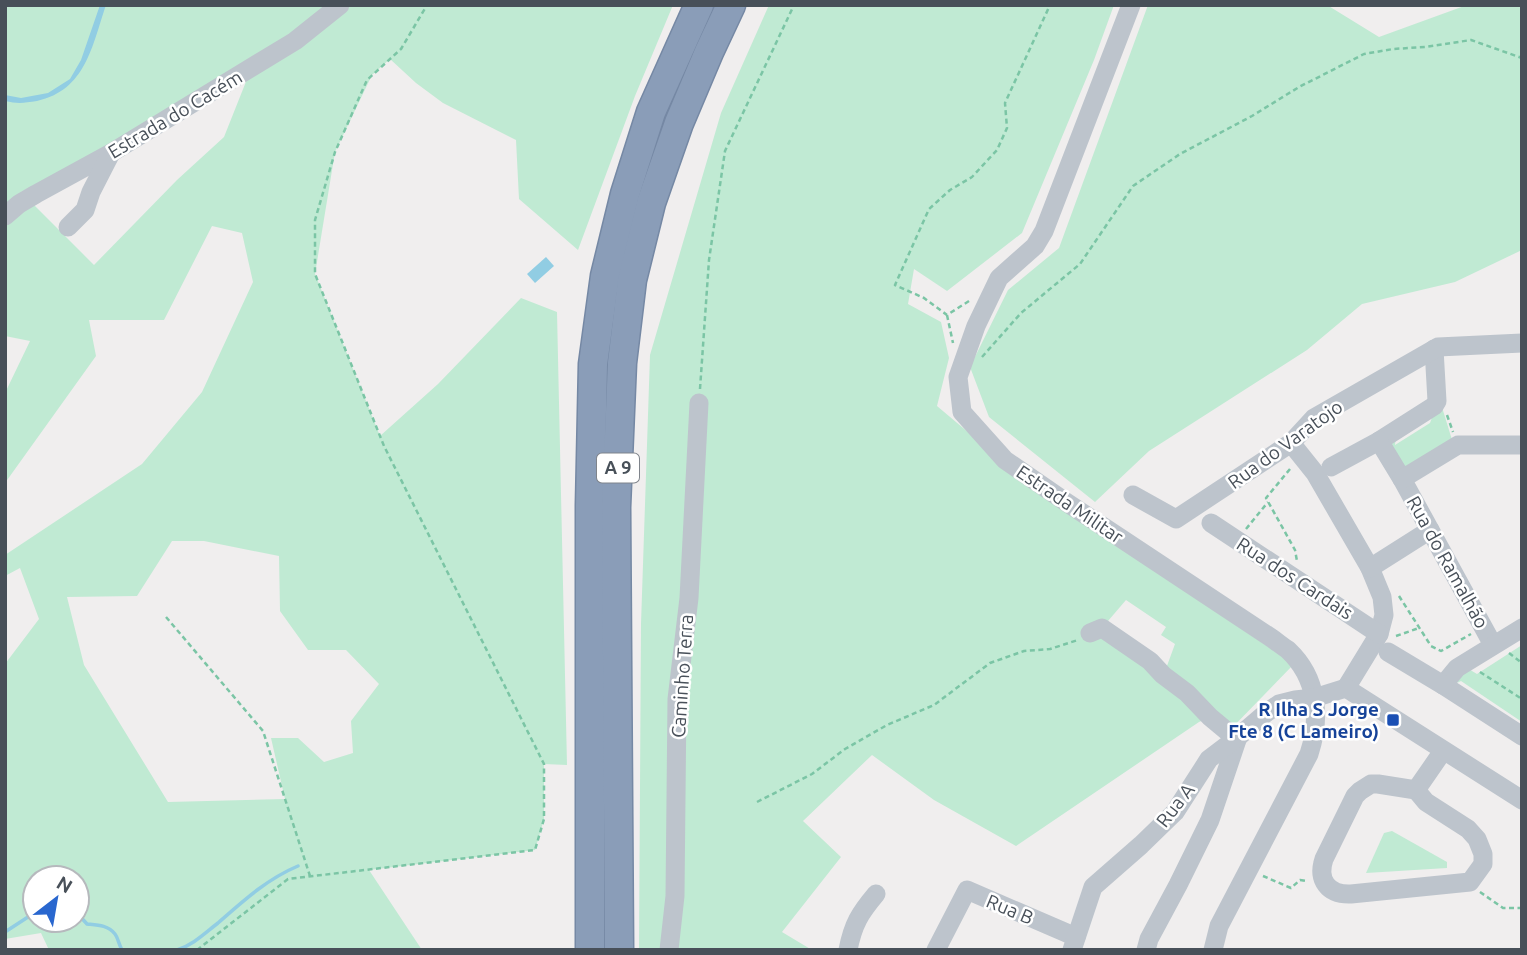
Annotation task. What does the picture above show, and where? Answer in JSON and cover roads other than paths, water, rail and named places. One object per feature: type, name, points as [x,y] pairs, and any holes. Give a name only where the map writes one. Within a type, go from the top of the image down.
[{"type":"highway","name":"A 9","points":[[590,950],[590,505],[593,364],[605,276],[625,194],[651,112],[699,5]]},
{"type":"highway","name":"A 9","points":[[619,950],[616,507],[622,363],[632,280],[651,203],[679,123],[731,5]]},
{"type":"street","name":"Estrada do Cacém","points":[[5,216],[28,199],[111,153],[295,41],[340,5]]},
{"type":"street","name":"Estrada Militar","points":[[1131,5],[1044,231],[1035,246],[999,278],[975,326],[958,377],[962,412],[1006,460],[1288,650],[1303,668],[1314,698],[1316,727],[1309,754],[1219,926],[1213,950]]},
{"type":"street","points":[[68,227],[85,210],[111,153]]},
{"type":"street","name":"Rua do Varatojo","points":[[1133,495],[1176,519],[1296,450],[1314,418],[1434,349],[1522,343]]},
{"type":"street","points":[[1331,467],[1434,406],[1437,401],[1434,349]]},
{"type":"street","name":"Caminho Terra","points":[[669,950],[675,896],[677,699],[689,598],[699,403]]},
{"type":"street","name":"Rua do Ramalhão","points":[[1379,441],[1483,628],[1501,649]]},
{"type":"street","points":[[1402,479],[1458,445],[1522,445]]},
{"type":"street","points":[[1296,450],[1315,473],[1370,568],[1382,597],[1384,615],[1379,634],[1346,688],[1522,800]]},
{"type":"street","name":"Rua dos Cardais","points":[[1211,523],[1379,634]]},
{"type":"street","points":[[1370,568],[1430,530]]},
{"type":"street","points":[[1090,633],[1102,628],[1150,661],[1210,717],[1238,737],[1210,820],[1149,939],[1146,950]]},
{"type":"street","points":[[1443,685],[1457,668],[1501,649],[1522,628]]},
{"type":"street","points":[[1388,652],[1522,736]]},
{"type":"street","name":"Rua A","points":[[1074,944],[1093,887],[1175,812],[1209,759],[1279,705],[1346,688]]},
{"type":"street","points":[[1416,790],[1443,751]]},
{"type":"street","points":[[1371,784],[1416,790],[1426,802],[1468,829],[1477,839],[1483,854],[1483,864],[1470,883],[1342,894],[1334,892],[1326,884],[1321,870],[1352,802],[1360,791],[1371,784]]},
{"type":"street","name":"Rua B","points":[[936,950],[967,890],[1074,944]]},
{"type":"street","points":[[848,950],[852,930],[876,894]]},
{"type":"water","points":[[100,5],[106,5],[91,50],[77,77],[53,95],[37,101],[5,101],[5,95],[21,98],[48,93],[70,79],[81,60]]},
{"type":"water","points":[[546,257],[554,266],[535,283],[527,274]]},
{"type":"waterway","points":[[177,950],[199,938],[266,884],[298,866]]},
{"type":"waterway","points":[[5,932],[21,922]]},
{"type":"waterway","points":[[91,925],[112,931],[122,950]]},
{"type":"place","name":"R Ilha S Jorge Fte 8 (C Lameiro)","points":[[1393,720]]}]
